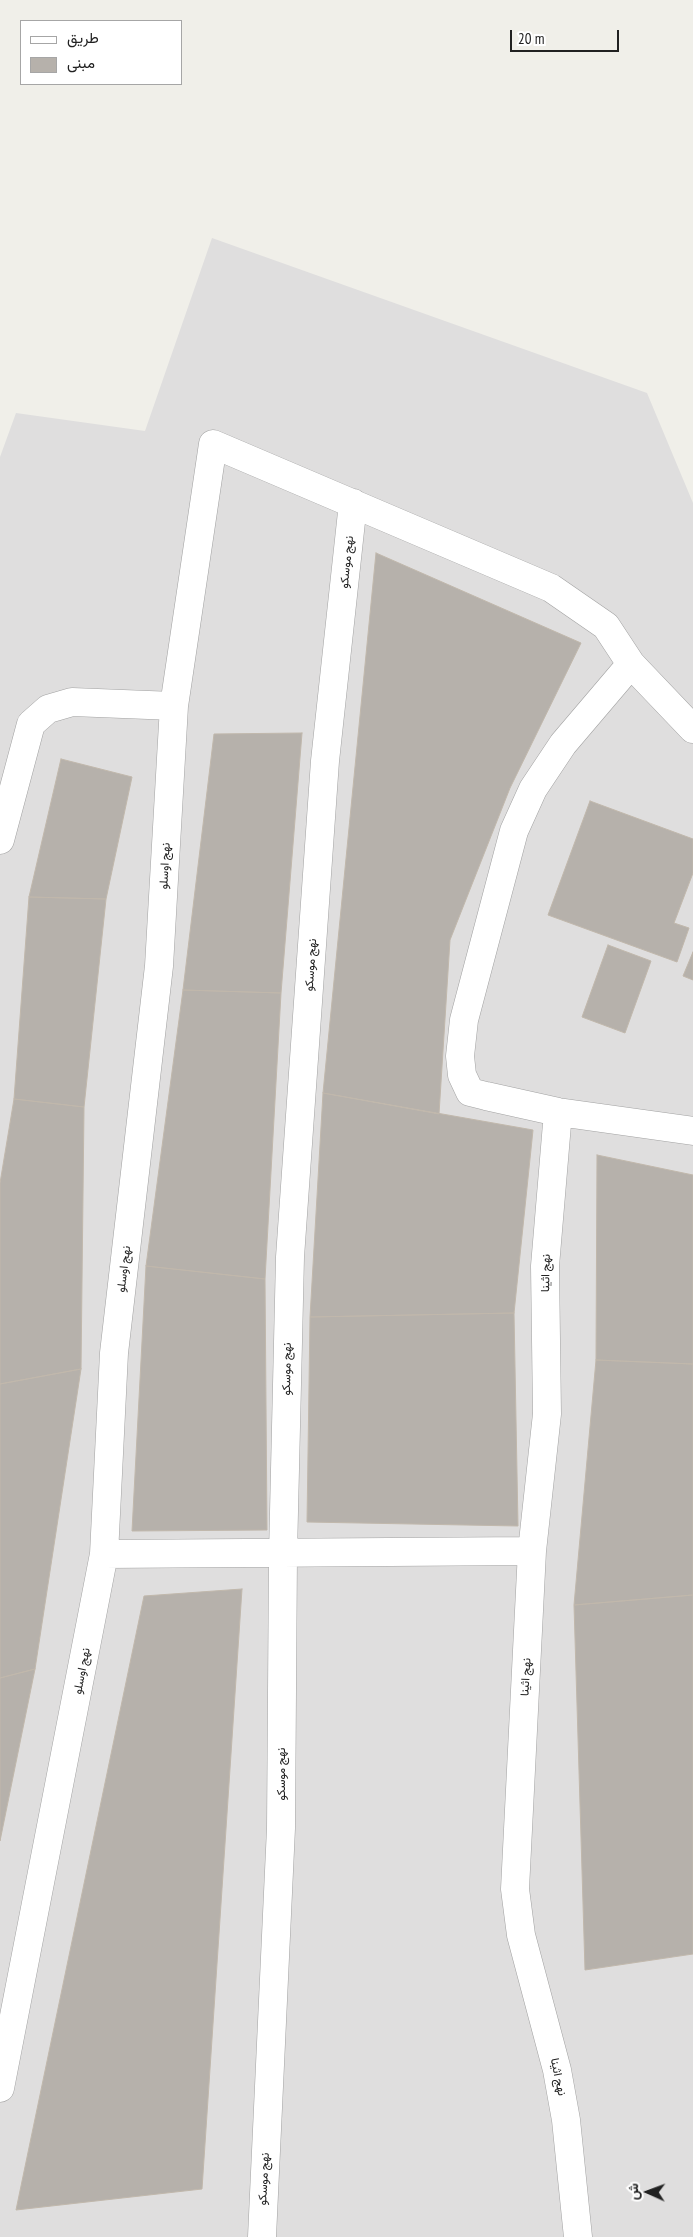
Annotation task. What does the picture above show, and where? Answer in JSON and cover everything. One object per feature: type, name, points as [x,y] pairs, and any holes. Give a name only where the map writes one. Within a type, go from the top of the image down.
[{"type":"street","name":"نهج اوسلو","points":[[0,2088],[104,1554],[114,1353],[159,966],[174,706],[213,444],[353,504]]},
{"type":"street","points":[[353,504],[551,588],[606,626],[631,664],[693,729]]},
{"type":"street","name":"نهج موسكو","points":[[262,2237],[281,1828],[283,1554],[290,1257],[325,761],[353,504]]},
{"type":"street","points":[[631,664],[563,744],[533,789],[514,832],[464,1020],[460,1056],[462,1076],[470,1092],[558,1112],[693,1131]]},
{"type":"street","points":[[0,840],[31,724],[48,709],[72,702],[174,706]]},
{"type":"street","name":"نهج اثينا","points":[[558,1112],[545,1266],[547,1414],[532,1551],[515,1889],[521,1935],[562,2095],[578,2237]]},
{"type":"street","points":[[104,1554],[532,1551]]},
{"type":"shaded area","points":[[212,238],[647,393],[693,503],[693,2237],[0,2237],[0,457],[16,413],[145,431]]},
{"type":"building","points":[[376,553],[581,643],[510,788],[450,940],[439,1114],[323,1093]]},
{"type":"building","points":[[302,733],[281,993],[183,990],[214,734]]},
{"type":"building","points":[[61,759],[132,777],[106,899],[29,897]]},
{"type":"building","points":[[590,801],[693,839],[693,873],[674,923],[689,928],[677,962],[548,915]]},
{"type":"building","points":[[29,897],[106,899],[84,1107],[14,1099]]},
{"type":"building","points":[[608,945],[651,961],[625,1033],[582,1017]]},
{"type":"building","points":[[693,952],[693,980],[683,976]]},
{"type":"building","points":[[183,990],[281,993],[265,1279],[146,1266]]},
{"type":"building","points":[[323,1093],[533,1130],[514,1313],[310,1317]]},
{"type":"building","points":[[14,1099],[84,1107],[81,1369],[0,1384],[0,1183]]},
{"type":"building","points":[[597,1155],[693,1175],[693,1364],[596,1360]]},
{"type":"building","points":[[146,1266],[265,1279],[267,1530],[132,1531]]},
{"type":"building","points":[[514,1313],[518,1526],[307,1522],[310,1317]]},
{"type":"building","points":[[596,1360],[693,1364],[693,1595],[574,1605]]},
{"type":"building","points":[[81,1369],[35,1669],[0,1678],[0,1384]]},
{"type":"building","points":[[242,1589],[202,2189],[16,2210],[144,1596]]},
{"type":"building","points":[[693,1595],[693,1954],[585,1970],[574,1605]]},
{"type":"building","points":[[35,1669],[0,1841],[0,1678]]}]
